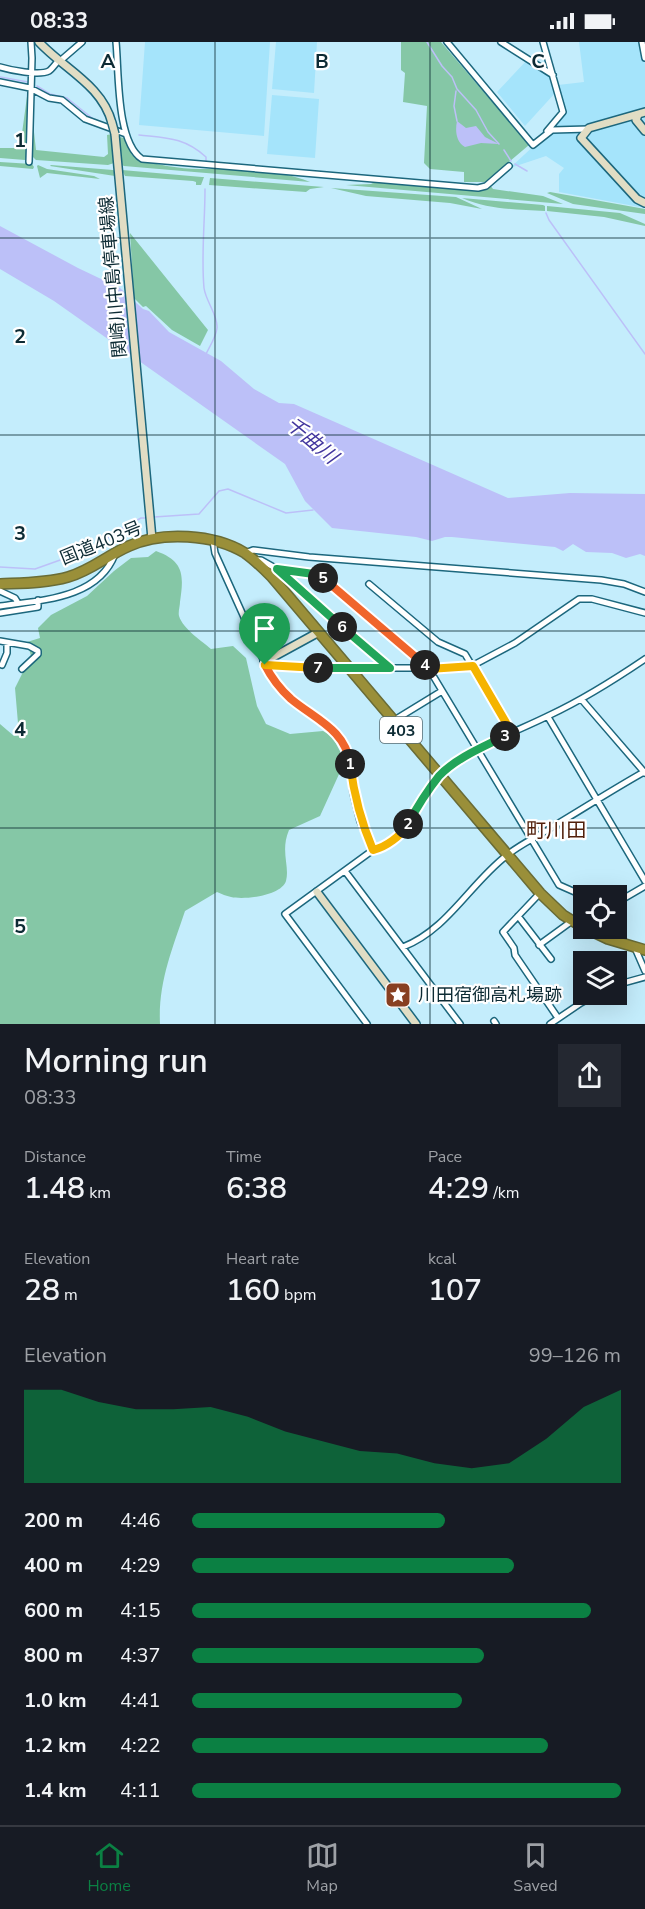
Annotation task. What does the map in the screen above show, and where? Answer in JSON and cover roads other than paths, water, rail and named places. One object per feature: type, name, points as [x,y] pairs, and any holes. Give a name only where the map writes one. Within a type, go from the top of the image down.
[{"type":"highway","name":"国道403号","points":[[0,584],[67,577],[85,571],[115,553],[152,536],[185,538],[214,546],[227,545],[245,554],[272,577],[551,906],[572,921]]},
{"type":"highway","name":"国道403号","points":[[608,939],[645,950]]},
{"type":"main road","name":"関崎川中島停車場線","points":[[39,42],[94,90],[108,111],[115,134],[152,536]]},
{"type":"main road","points":[[641,114],[589,129],[581,138],[637,200],[645,203]]},
{"type":"main road","points":[[641,114],[636,120],[645,131]]},
{"type":"main road","points":[[265,664],[319,632]]},
{"type":"main road","points":[[317,892],[416,1024]]},
{"type":"street","points":[[29,162],[31,42]]},
{"type":"street","points":[[0,67],[32,73],[49,71],[82,42]]},
{"type":"street","points":[[116,42],[126,134],[136,154],[148,160],[478,188],[486,186],[509,166]]},
{"type":"street","points":[[447,42],[533,145],[552,130],[589,129]]},
{"type":"street","points":[[453,42],[456,53]]},
{"type":"street","points":[[501,42],[553,75]]},
{"type":"street","points":[[540,140],[563,112],[543,42]]},
{"type":"street","points":[[642,42],[645,58]]},
{"type":"street","points":[[0,82],[30,88],[49,98],[66,103],[85,119],[126,134]]},
{"type":"street","points":[[214,546],[265,664],[278,686],[293,700],[326,723],[336,733],[349,754],[353,793],[360,821],[373,850]]},
{"type":"street","points":[[245,554],[253,550],[309,557],[601,580],[624,584],[645,592]]},
{"type":"street","points":[[0,606],[66,595],[88,587],[104,574],[115,553]]},
{"type":"street","points":[[254,561],[261,560],[277,569],[390,668]]},
{"type":"street","points":[[277,569],[321,575],[429,669],[559,885],[573,891]]},
{"type":"street","points":[[369,584],[438,642],[465,654],[512,733]]},
{"type":"street","points":[[0,591],[15,598],[18,603]]},
{"type":"street","points":[[265,664],[429,669],[473,666],[515,642],[579,599],[592,599],[645,613]]},
{"type":"street","points":[[0,613],[38,607],[38,600]]},
{"type":"street","points":[[0,641],[29,646],[38,651],[38,654],[22,669]]},
{"type":"street","points":[[2,665],[7,653],[7,642]]},
{"type":"street","points":[[368,1024],[285,914],[373,850],[383,848],[405,829],[421,800],[440,776],[478,749],[582,700],[645,659]]},
{"type":"street","points":[[393,721],[442,691]]},
{"type":"street","points":[[403,947],[412,944],[437,925],[507,855],[645,772],[582,700]]},
{"type":"street","points":[[548,717],[645,881]]},
{"type":"street","points":[[345,871],[460,1024]]},
{"type":"street","points":[[627,897],[645,886]]},
{"type":"street","points":[[540,893],[503,932],[514,948],[515,955],[558,1018]]},
{"type":"street","points":[[518,916],[551,959]]},
{"type":"street","points":[[539,945],[572,921]]},
{"type":"street","points":[[635,946],[645,971]]},
{"type":"street","points":[[627,982],[645,976]]},
{"type":"street","points":[[550,1024],[579,1005]]},
{"type":"water","points":[[457,121],[466,128],[476,126],[485,137],[499,144],[481,143],[465,147],[457,136]]},
{"type":"water","name":"千曲川","points":[[0,226],[120,288],[143,309],[149,311],[169,332],[221,361],[254,389],[279,403],[294,404],[508,498],[570,493],[645,494],[645,556],[640,554],[626,558],[612,553],[586,552],[573,544],[563,551],[555,547],[452,537],[432,541],[416,537],[332,528],[305,501],[285,464],[54,301],[0,269]]},
{"type":"waterway","points":[[427,42],[452,77],[457,89],[476,110],[488,132],[499,144]]},
{"type":"waterway","points":[[0,77],[28,82]]},
{"type":"waterway","points":[[37,86],[50,94],[67,98],[92,118]]},
{"type":"waterway","points":[[456,91],[454,106],[457,121]]},
{"type":"waterway","points":[[139,135],[182,142],[198,150],[206,157],[206,161]]},
{"type":"waterway","points":[[504,150],[511,161]]},
{"type":"waterway","points":[[515,164],[527,171]]},
{"type":"waterway","points":[[205,189],[204,288],[217,323],[214,338],[206,354]]},
{"type":"waterway","points":[[546,213],[645,354]]},
{"type":"waterway","points":[[154,517],[199,514],[219,491],[228,489],[286,513],[313,510]]},
{"type":"waterway","points":[[0,567],[35,569],[91,549],[123,528],[141,518],[146,518]]},
{"type":"place","name":"川田宿御高札場跡","points":[[398,995]]},
{"type":"district","name":"町川田","points":[[556,830]]}]
